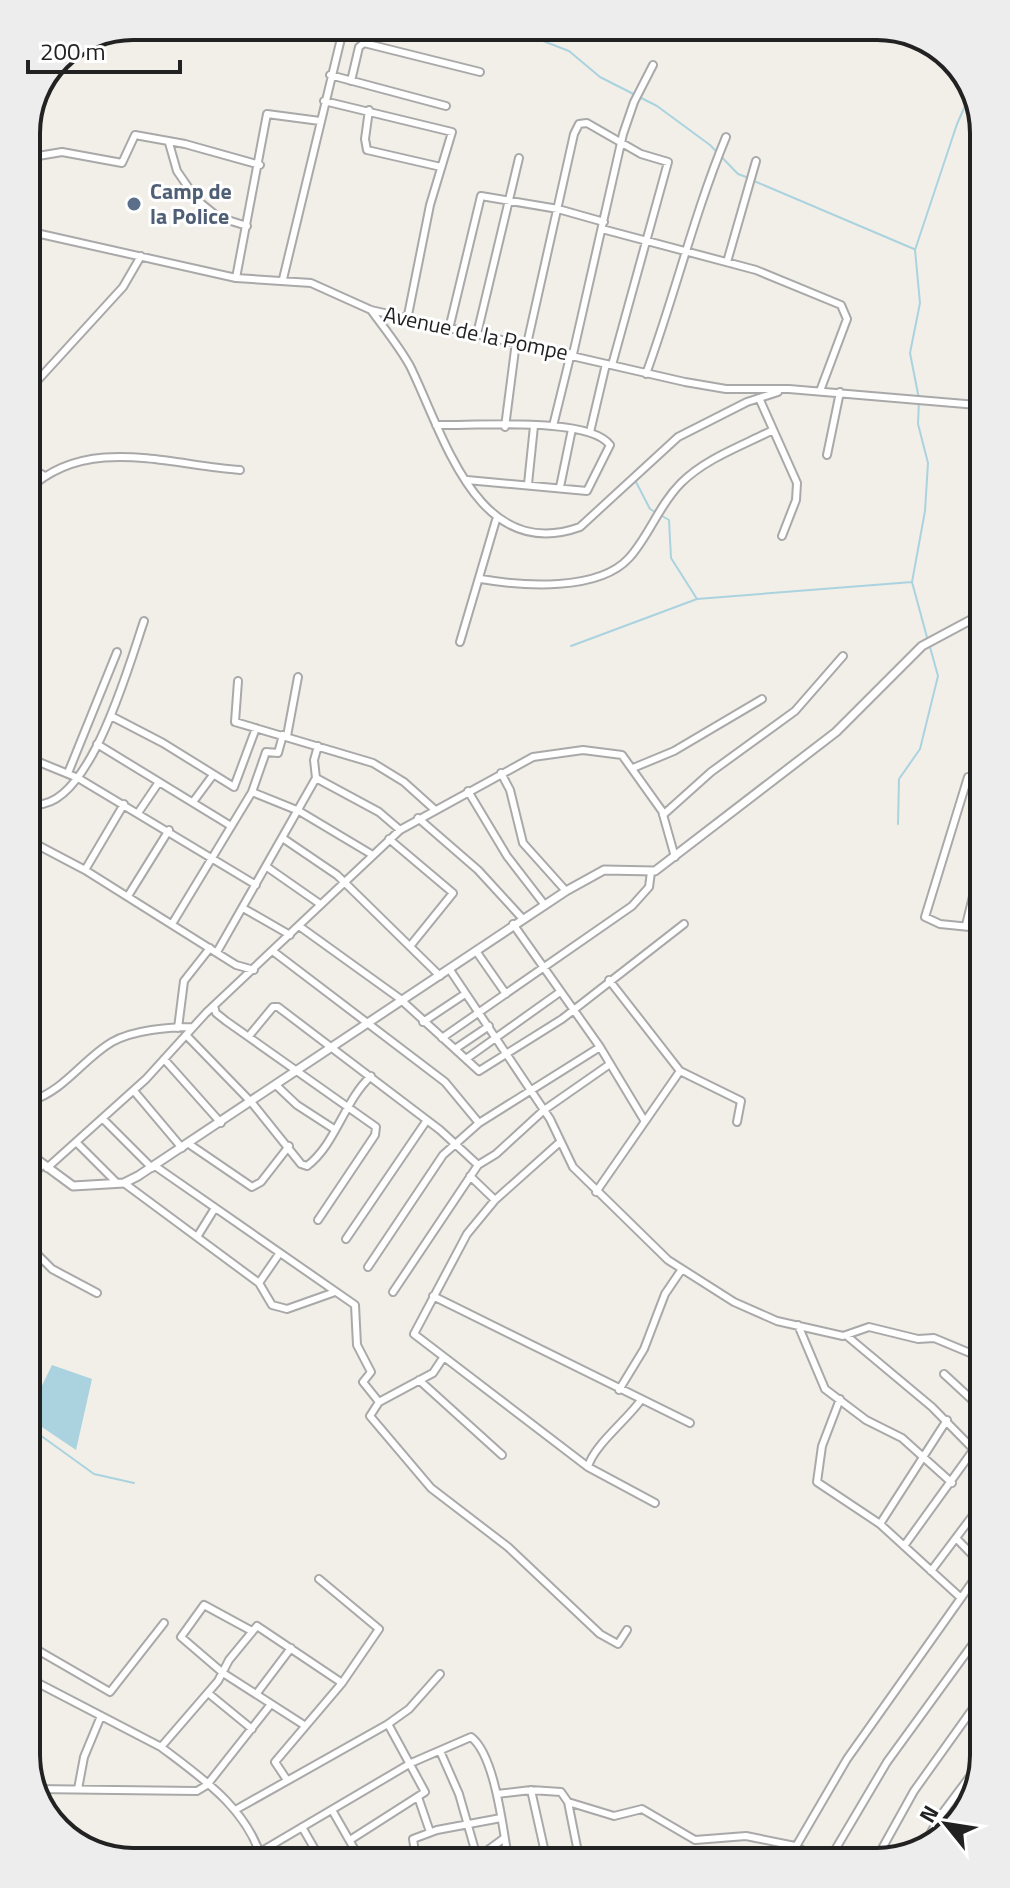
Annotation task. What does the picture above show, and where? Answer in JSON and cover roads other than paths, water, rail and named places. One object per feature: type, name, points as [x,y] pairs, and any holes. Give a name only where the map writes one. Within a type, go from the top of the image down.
[{"type":"street","points":[[283,279],[340,40]]},
{"type":"street","points":[[351,81],[359,47],[364,43],[480,72]]},
{"type":"street","points":[[553,426],[621,142],[634,102],[653,65]]},
{"type":"street","points":[[330,75],[446,106]]},
{"type":"street","points":[[324,101],[451,131],[407,320]]},
{"type":"street","points":[[369,110],[365,139],[367,150],[441,167]]},
{"type":"street","points":[[236,278],[260,165],[267,114],[320,121]]},
{"type":"street","points":[[527,344],[579,124],[587,123],[641,154],[668,162],[590,432]]},
{"type":"street","points":[[40,156],[62,152],[122,163],[135,135],[240,157],[260,165]]},
{"type":"street","points":[[646,374],[699,204],[726,137]]},
{"type":"street","points":[[169,143],[177,171],[197,200],[218,217],[247,226]]},
{"type":"street","points":[[477,334],[519,158]]},
{"type":"street","points":[[727,262],[756,161]]},
{"type":"street","points":[[449,329],[483,194],[558,209],[647,242],[787,280],[823,296],[846,311],[843,334],[820,391]]},
{"type":"street","name":"Avenue de la Pompe","points":[[40,234],[236,278],[311,283],[371,310],[407,320],[726,389],[840,392],[970,404]]},
{"type":"street","points":[[40,378],[123,287],[141,256]]},
{"type":"street","points":[[371,310],[410,366],[436,425],[467,480],[496,520],[549,535],[580,527],[595,517],[670,443],[709,420],[759,398],[789,389]]},
{"type":"street","points":[[505,427],[516,342]]},
{"type":"street","points":[[827,455],[840,392]]},
{"type":"street","points":[[759,398],[798,490],[782,536]]},
{"type":"street","points":[[436,425],[553,426],[590,432],[610,445],[587,491],[467,480]]},
{"type":"street","points":[[528,484],[534,426]]},
{"type":"street","points":[[560,487],[572,429]]},
{"type":"street","points":[[481,579],[544,585],[584,580],[621,564],[672,492],[692,473],[771,431]]},
{"type":"street","points":[[40,478],[103,456],[240,470]]},
{"type":"street","points":[[460,642],[496,520]]},
{"type":"street","points":[[40,1162],[73,1186],[120,1183],[156,1165],[544,904],[604,870],[651,872],[675,857],[836,732],[922,646],[970,620]]},
{"type":"street","points":[[40,805],[54,802],[78,778],[111,716],[144,621]]},
{"type":"street","points":[[68,773],[117,652]]},
{"type":"street","points":[[663,815],[724,762],[795,711],[843,656]]},
{"type":"street","points":[[172,924],[252,792],[266,752],[278,753],[285,736],[298,677]]},
{"type":"street","points":[[238,681],[234,721],[384,769],[434,809]]},
{"type":"street","points":[[633,768],[686,745],[762,699]]},
{"type":"street","points":[[111,716],[235,786],[256,728]]},
{"type":"street","points":[[97,744],[231,826]]},
{"type":"street","points":[[178,1028],[184,981],[214,950],[284,839],[316,778],[314,766],[318,746]]},
{"type":"street","points":[[40,1170],[77,1143],[134,1091],[206,1013],[215,1009],[371,854],[418,818],[533,757],[583,750],[622,755],[663,815],[675,857]]},
{"type":"street","points":[[40,762],[68,773],[124,804],[256,885]]},
{"type":"street","points":[[501,773],[510,790],[523,843],[566,891]]},
{"type":"street","points":[[193,802],[213,775]]},
{"type":"street","points":[[968,777],[925,917],[940,924],[970,926]]},
{"type":"street","points":[[316,778],[379,812],[400,830]]},
{"type":"street","points":[[138,813],[159,782]]},
{"type":"street","points":[[468,791],[507,856],[544,904]]},
{"type":"street","points":[[252,792],[299,811],[371,854]]},
{"type":"street","points":[[85,870],[124,804]]},
{"type":"street","points":[[418,818],[478,870],[522,918]]},
{"type":"street","points":[[128,896],[169,830]]},
{"type":"street","points":[[284,839],[344,881],[440,976]]},
{"type":"street","points":[[389,839],[453,893],[411,945]]},
{"type":"street","points":[[40,846],[128,896],[236,965],[255,970]]},
{"type":"street","points":[[267,867],[320,904]]},
{"type":"street","points":[[442,1038],[639,900],[652,880],[651,872]]},
{"type":"street","points":[[243,908],[290,935]]},
{"type":"street","points":[[966,925],[970,909]]},
{"type":"street","points":[[513,924],[600,1047],[644,1120]]},
{"type":"street","points":[[299,926],[402,1001],[480,1071],[573,1009],[684,924]]},
{"type":"street","points":[[476,951],[506,994]]},
{"type":"street","points":[[274,952],[445,1082],[479,1123]]},
{"type":"street","points":[[236,965],[240,982]]},
{"type":"street","points":[[450,970],[544,1110],[573,1167],[596,1192],[682,1269],[734,1302],[777,1321],[847,1336],[947,1420],[970,1447]]},
{"type":"street","points":[[609,980],[680,1071],[741,1101],[737,1122]]},
{"type":"street","points":[[466,1059],[560,992]]},
{"type":"street","points":[[423,1022],[465,994]]},
{"type":"street","points":[[249,1036],[276,1006],[427,1120],[478,1165]]},
{"type":"street","points":[[215,1009],[377,1130],[318,1220]]},
{"type":"street","points":[[455,1049],[489,1026]]},
{"type":"street","points":[[40,1096],[61,1085],[112,1042],[193,1027]]},
{"type":"street","points":[[186,1035],[252,1103],[301,1164],[307,1166],[334,1129],[346,1105],[371,1076]]},
{"type":"street","points":[[368,1267],[440,1159],[479,1123],[600,1047]]},
{"type":"street","points":[[164,1059],[221,1123]]},
{"type":"street","points":[[393,1292],[478,1165],[496,1154],[544,1110],[610,1064]]},
{"type":"street","points":[[596,1192],[680,1071]]},
{"type":"street","points":[[277,1086],[297,1105],[334,1129]]},
{"type":"street","points":[[134,1091],[186,1146],[252,1187],[261,1182],[289,1146]]},
{"type":"street","points":[[103,1119],[164,1172],[357,1309],[357,1345],[371,1372],[363,1382],[379,1402]]},
{"type":"street","points":[[346,1239],[427,1120]]},
{"type":"street","points":[[560,1142],[495,1200],[467,1234],[413,1331],[443,1358],[588,1467],[655,1503]]},
{"type":"street","points":[[77,1143],[120,1183],[259,1283],[272,1305],[284,1309],[335,1292]]},
{"type":"street","points":[[470,1176],[495,1200]]},
{"type":"street","points":[[197,1237],[215,1208]]},
{"type":"street","points":[[259,1283],[279,1254]]},
{"type":"street","points":[[40,1257],[52,1269],[97,1293]]},
{"type":"street","points":[[619,1390],[644,1349],[665,1294],[682,1269]]},
{"type":"street","points":[[433,1296],[690,1423]]},
{"type":"street","points":[[798,1325],[824,1387],[925,1457],[952,1483]]},
{"type":"street","points":[[847,1336],[873,1328],[918,1339],[934,1338],[970,1353]]},
{"type":"street","points":[[443,1358],[433,1373],[379,1402],[370,1416],[431,1488],[508,1547],[600,1634],[618,1644],[627,1630]]},
{"type":"street","points":[[944,1374],[970,1398]]},
{"type":"street","points":[[419,1380],[502,1455]]},
{"type":"street","points":[[840,1399],[822,1446],[817,1482],[880,1524],[961,1598]]},
{"type":"street","points":[[588,1467],[592,1454],[624,1424],[641,1400]]},
{"type":"street","points":[[880,1524],[947,1420]]},
{"type":"street","points":[[904,1546],[970,1455]]},
{"type":"street","points":[[931,1571],[970,1520]]},
{"type":"street","points":[[956,1538],[970,1553]]},
{"type":"street","points":[[287,1780],[275,1764],[362,1658],[379,1627],[319,1579]]},
{"type":"street","points":[[795,1846],[847,1759],[970,1585]]},
{"type":"street","points":[[304,1725],[223,1673],[181,1637],[204,1605],[250,1630],[264,1627],[342,1683]]},
{"type":"street","points":[[40,1651],[110,1692],[164,1623]]},
{"type":"street","points":[[161,1747],[208,1693],[250,1630]]},
{"type":"street","points":[[257,1693],[291,1648]]},
{"type":"street","points":[[836,1848],[887,1762],[970,1648]]},
{"type":"street","points":[[237,1809],[388,1724],[409,1709],[440,1674]]},
{"type":"street","points":[[40,1684],[161,1747],[237,1809],[258,1848]]},
{"type":"street","points":[[208,1693],[252,1729]]},
{"type":"street","points":[[46,1789],[197,1791],[207,1785],[271,1704]]},
{"type":"street","points":[[883,1847],[914,1791],[970,1713]]},
{"type":"street","points":[[78,1789],[84,1757],[101,1716]]},
{"type":"street","points":[[350,1840],[418,1797],[425,1789],[388,1724]]},
{"type":"street","points":[[267,1848],[411,1763],[474,1738],[497,1794],[505,1848]]},
{"type":"street","points":[[440,1751],[469,1824],[474,1848]]},
{"type":"street","points":[[933,1829],[964,1786]]},
{"type":"street","points":[[497,1794],[531,1790],[561,1792],[568,1802],[577,1848]]},
{"type":"street","points":[[531,1790],[543,1848]]},
{"type":"street","points":[[418,1797],[430,1832]]},
{"type":"street","points":[[568,1802],[614,1816],[642,1809],[698,1841],[735,1835],[799,1848]]},
{"type":"street","points":[[332,1810],[354,1848]]},
{"type":"street","points":[[414,1848],[413,1839],[430,1832],[501,1818]]},
{"type":"street","points":[[302,1827],[314,1848]]},
{"type":"street","points":[[490,1848],[503,1839]]},
{"type":"water","points":[[52,1365],[92,1379],[76,1450],[40,1426],[40,1390]]},
{"type":"waterway","points":[[540,40],[569,51],[600,77],[657,106],[710,145],[738,174],[749,178]]},
{"type":"waterway","points":[[928,641],[912,582],[925,511],[928,463],[918,424],[919,399],[910,353],[920,303],[915,250],[965,105]]},
{"type":"waterway","points":[[754,181],[914,249]]},
{"type":"waterway","points":[[635,480],[650,509],[669,520],[671,558],[697,599]]},
{"type":"waterway","points":[[571,646],[697,599],[912,582]]},
{"type":"waterway","points":[[898,824],[899,779],[920,749],[938,676],[930,647]]},
{"type":"waterway","points":[[40,1435],[94,1474],[134,1483]]},
{"type":"place","name":"Camp de la Police","points":[[134,204]]}]
